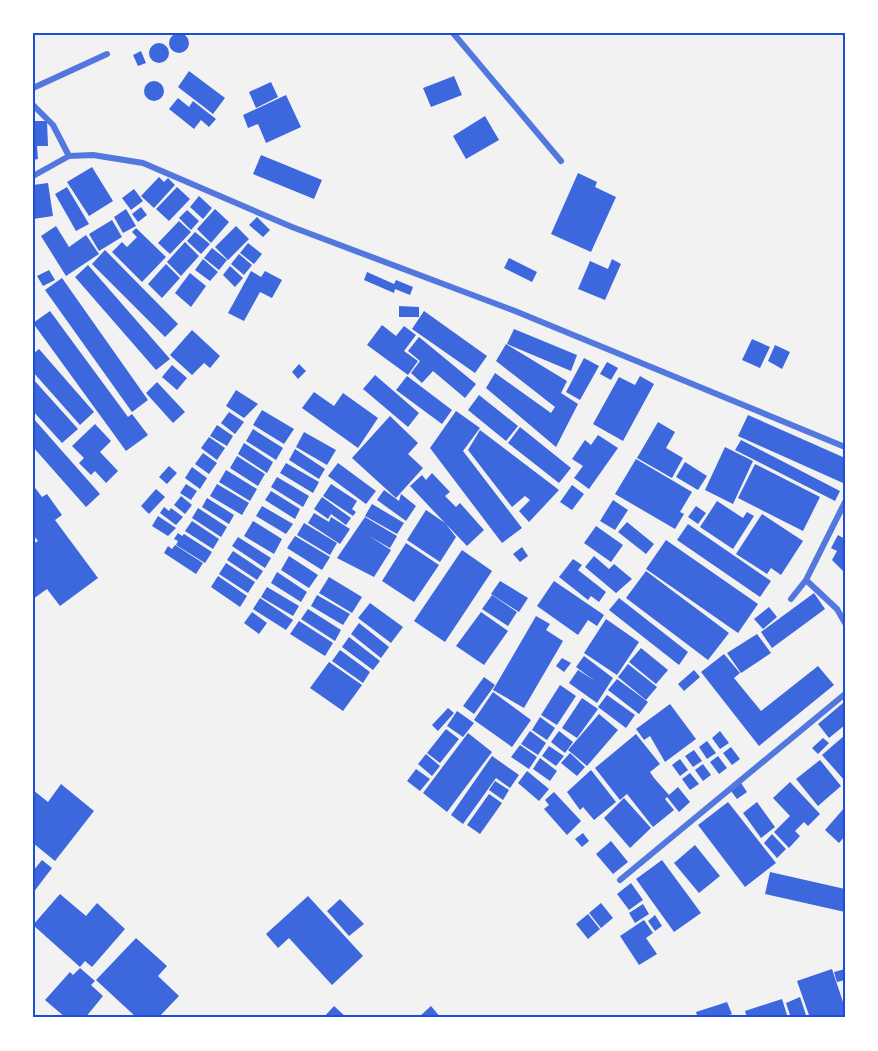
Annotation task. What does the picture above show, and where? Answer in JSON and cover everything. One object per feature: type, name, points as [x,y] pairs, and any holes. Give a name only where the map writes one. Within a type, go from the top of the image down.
[{"type":"street","points":[[453,33],[561,161]]},
{"type":"street","points":[[33,88],[107,54]]},
{"type":"street","points":[[33,105],[53,125],[69,156]]},
{"type":"street","points":[[33,176],[69,156],[93,155],[143,163],[292,227],[515,310],[845,447]]},
{"type":"street","points":[[791,599],[806,580],[845,502]]},
{"type":"street","points":[[806,580],[837,609],[845,622]]},
{"type":"street","points":[[620,880],[845,694]]},
{"type":"building","points":[[179,33],[186,36],[189,43],[186,50],[179,53],[172,50],[169,43],[172,36]]},
{"type":"building","points":[[159,43],[166,46],[169,53],[166,60],[159,63],[152,60],[149,53],[152,46]]},
{"type":"building","points":[[141,51],[146,63],[138,66],[133,55]]},
{"type":"building","points":[[189,71],[225,98],[213,114],[178,87]]},
{"type":"building","points":[[454,76],[462,95],[431,107],[423,88]]},
{"type":"building","points":[[154,81],[161,84],[164,91],[161,98],[154,101],[147,98],[144,91],[147,84]]},
{"type":"building","points":[[271,82],[278,97],[256,108],[249,92]]},
{"type":"building","points":[[286,95],[301,127],[266,143],[258,124],[248,128],[243,115]]},
{"type":"building","points":[[178,98],[189,107],[193,101],[216,119],[209,127],[201,120],[194,129],[169,109]]},
{"type":"building","points":[[485,116],[499,140],[466,159],[453,136]]},
{"type":"building","points":[[33,121],[47,121],[48,146],[37,146],[38,159],[33,160]]},
{"type":"building","points":[[261,155],[322,180],[314,199],[253,174]]},
{"type":"building","points":[[92,167],[113,201],[89,216],[67,182]]},
{"type":"building","points":[[578,173],[597,182],[595,187],[616,197],[591,252],[551,234]]},
{"type":"building","points":[[159,177],[164,182],[168,178],[175,185],[154,208],[141,196]]},
{"type":"building","points":[[48,183],[53,216],[33,219],[33,185]]},
{"type":"building","points":[[67,187],[89,224],[76,231],[55,194]]},
{"type":"building","points":[[177,187],[190,199],[169,221],[156,209]]},
{"type":"building","points":[[134,189],[143,201],[131,210],[122,198]]},
{"type":"building","points":[[199,196],[212,208],[203,219],[190,207]]},
{"type":"building","points":[[141,207],[147,215],[138,222],[132,214]]},
{"type":"building","points":[[126,209],[136,226],[123,233],[114,217]]},
{"type":"building","points":[[215,209],[229,222],[211,243],[197,229]]},
{"type":"building","points":[[187,210],[199,221],[191,230],[179,218]]},
{"type":"building","points":[[257,217],[270,230],[263,237],[249,225]]},
{"type":"building","points":[[112,220],[122,237],[99,251],[89,234]]},
{"type":"building","points":[[179,221],[191,232],[170,254],[158,243]]},
{"type":"building","points":[[56,226],[69,247],[86,235],[99,254],[66,276],[41,236]]},
{"type":"building","points":[[236,226],[249,239],[228,260],[215,247]]},
{"type":"building","points":[[136,228],[166,257],[142,282],[112,252],[122,242],[127,247],[137,237],[132,232]]},
{"type":"building","points":[[195,232],[210,244],[201,254],[187,241]]},
{"type":"building","points":[[185,242],[199,256],[181,276],[167,262]]},
{"type":"building","points":[[248,243],[262,254],[254,264],[240,253]]},
{"type":"building","points":[[212,248],[227,260],[219,270],[204,258]]},
{"type":"building","points":[[105,250],[178,324],[165,337],[92,264]]},
{"type":"building","points":[[239,254],[252,265],[244,275],[231,264]]},
{"type":"building","points":[[509,258],[537,272],[532,282],[504,268]]},
{"type":"building","points":[[203,259],[218,272],[210,281],[195,270]]},
{"type":"building","points":[[612,259],[621,264],[605,300],[578,289],[590,261],[608,269]]},
{"type":"building","points":[[166,264],[180,278],[162,298],[148,284]]},
{"type":"building","points":[[88,265],[170,359],[156,370],[75,277]]},
{"type":"building","points":[[230,266],[243,278],[235,287],[223,275]]},
{"type":"building","points":[[49,270],[55,280],[43,286],[37,276]]},
{"type":"building","points":[[251,271],[261,277],[265,271],[282,280],[272,298],[260,292],[244,321],[228,313]]},
{"type":"building","points":[[367,272],[394,284],[396,280],[413,287],[410,295],[395,289],[394,293],[364,280]]},
{"type":"building","points":[[190,273],[206,286],[191,307],[175,293]]},
{"type":"building","points":[[62,278],[148,400],[132,412],[45,290]]},
{"type":"building","points":[[399,306],[419,307],[419,317],[399,317]]},
{"type":"building","points":[[50,311],[128,417],[132,414],[148,435],[126,451],[33,323]]},
{"type":"building","points":[[424,311],[487,356],[475,373],[412,329]]},
{"type":"building","points":[[382,325],[396,336],[404,326],[416,335],[404,351],[418,361],[408,375],[367,345]]},
{"type":"building","points":[[514,329],[577,355],[571,371],[507,344]]},
{"type":"building","points":[[192,330],[220,356],[210,368],[204,363],[192,375],[170,355]]},
{"type":"building","points":[[419,337],[476,384],[465,398],[433,371],[422,383],[411,373],[420,361],[408,351]]},
{"type":"building","points":[[752,339],[770,347],[760,368],[742,360]]},
{"type":"building","points":[[506,344],[567,381],[561,393],[578,404],[556,447],[486,388],[495,373],[551,413],[555,407],[496,361]]},
{"type":"building","points":[[775,345],[790,352],[782,369],[768,361]]},
{"type":"building","points":[[39,349],[94,412],[80,425],[33,372],[33,354]]},
{"type":"building","points":[[584,358],[599,366],[580,400],[566,392]]},
{"type":"building","points":[[607,362],[618,368],[611,380],[600,374]]},
{"type":"building","points":[[299,364],[306,371],[298,379],[292,372]]},
{"type":"building","points":[[172,365],[187,378],[177,390],[162,377]]},
{"type":"building","points":[[375,375],[419,413],[408,427],[363,389]]},
{"type":"building","points":[[407,376],[452,410],[442,424],[396,390]]},
{"type":"building","points":[[640,376],[654,384],[623,441],[593,424],[619,377],[635,385]]},
{"type":"building","points":[[33,379],[78,429],[62,443],[33,411]]},
{"type":"building","points":[[157,382],[185,412],[173,423],[146,393]]},
{"type":"building","points":[[236,390],[258,404],[244,418],[226,406]]},
{"type":"building","points":[[314,392],[334,406],[343,393],[378,418],[358,448],[302,408]]},
{"type":"building","points":[[479,395],[518,426],[506,441],[468,410]]},
{"type":"building","points":[[262,410],[294,429],[284,444],[253,425]]},
{"type":"building","points":[[456,411],[480,428],[463,451],[522,528],[502,543],[430,448]]},
{"type":"building","points":[[229,412],[244,422],[235,434],[221,423]]},
{"type":"building","points":[[748,415],[845,458],[843,483],[738,436]]},
{"type":"building","points":[[390,416],[418,443],[408,454],[423,468],[396,498],[352,458]]},
{"type":"building","points":[[33,418],[100,494],[86,507],[33,447]]},
{"type":"building","points":[[658,422],[675,432],[666,448],[683,458],[672,478],[637,458]]},
{"type":"building","points":[[95,424],[111,441],[100,452],[118,471],[106,483],[95,471],[91,475],[79,463],[84,458],[72,446]]},
{"type":"building","points":[[217,425],[233,436],[227,446],[210,436]]},
{"type":"building","points":[[520,427],[571,468],[559,483],[508,443]]},
{"type":"building","points":[[253,429],[283,448],[276,460],[246,441]]},
{"type":"building","points":[[480,430],[559,490],[529,522],[519,511],[530,500],[525,496],[512,507],[468,450]]},
{"type":"building","points":[[304,432],[336,450],[327,465],[296,447]]},
{"type":"building","points":[[598,435],[618,448],[589,489],[574,478],[583,466],[572,459],[585,440],[591,445]]},
{"type":"building","points":[[209,437],[225,448],[217,460],[201,448]]},
{"type":"building","points":[[741,440],[840,491],[835,501],[735,450]]},
{"type":"building","points":[[244,443],[273,462],[267,473],[238,454]]},
{"type":"building","points":[[725,447],[753,461],[733,504],[705,490]]},
{"type":"building","points":[[295,449],[325,469],[319,479],[289,460]]},
{"type":"building","points":[[203,453],[217,463],[209,474],[195,464]]},
{"type":"building","points":[[237,456],[265,474],[258,486],[230,468]]},
{"type":"building","points":[[636,459],[692,492],[680,512],[684,514],[675,529],[615,494]]},
{"type":"building","points":[[685,462],[707,476],[698,490],[676,477]]},
{"type":"building","points":[[286,463],[319,482],[313,493],[280,473]]},
{"type":"building","points":[[338,463],[376,491],[366,504],[328,476]]},
{"type":"building","points":[[755,464],[820,497],[803,531],[738,498]]},
{"type":"building","points":[[169,466],[177,473],[167,484],[159,477]]},
{"type":"building","points":[[192,467],[207,478],[200,489],[185,478]]},
{"type":"building","points":[[226,470],[257,489],[250,501],[219,482]]},
{"type":"building","points":[[432,473],[450,492],[445,496],[456,507],[460,503],[484,530],[467,546],[410,486],[422,475],[426,480]]},
{"type":"building","points":[[277,477],[309,496],[303,507],[271,487]]},
{"type":"building","points":[[186,484],[197,491],[191,500],[180,493]]},
{"type":"building","points":[[217,484],[249,503],[242,515],[210,496]]},
{"type":"building","points":[[331,484],[357,501],[352,509],[356,512],[353,516],[323,496]]},
{"type":"building","points":[[33,485],[42,497],[47,494],[62,515],[55,520],[98,578],[60,606],[47,589],[33,599],[33,544],[38,541],[33,535]]},
{"type":"building","points":[[572,485],[584,494],[572,510],[560,502]]},
{"type":"building","points":[[156,489],[165,497],[149,514],[141,506]]},
{"type":"building","points":[[384,490],[399,501],[401,494],[416,506],[406,521],[377,500]]},
{"type":"building","points":[[271,491],[300,509],[295,519],[265,500]]},
{"type":"building","points":[[181,496],[192,505],[185,514],[174,505]]},
{"type":"building","points":[[322,497],[351,518],[346,525],[331,514],[328,519],[314,509]]},
{"type":"building","points":[[207,498],[234,515],[229,524],[202,507]]},
{"type":"building","points":[[613,500],[628,510],[615,530],[600,521]]},
{"type":"building","points":[[717,501],[743,518],[747,512],[754,516],[733,549],[700,527]]},
{"type":"building","points":[[372,504],[404,523],[397,534],[365,516]]},
{"type":"building","points":[[262,506],[293,524],[286,534],[256,516]]},
{"type":"building","points":[[696,506],[706,513],[698,524],[688,517]]},
{"type":"building","points":[[164,507],[169,511],[171,508],[183,517],[176,525],[160,513]]},
{"type":"building","points":[[198,508],[227,527],[221,537],[192,518]]},
{"type":"building","points":[[426,510],[445,523],[456,537],[440,562],[407,540]]},
{"type":"building","points":[[314,513],[329,522],[331,517],[350,529],[340,544],[308,523]]},
{"type":"building","points":[[762,514],[803,541],[781,575],[771,568],[767,574],[736,554]]},
{"type":"building","points":[[158,516],[176,528],[168,536],[152,526]]},
{"type":"building","points":[[365,517],[397,536],[390,548],[369,536],[391,550],[374,577],[337,558]]},
{"type":"building","points":[[192,521],[219,539],[213,549],[185,531]]},
{"type":"building","points":[[253,521],[282,539],[274,554],[244,536]]},
{"type":"building","points":[[627,522],[654,544],[646,554],[618,532]]},
{"type":"building","points":[[304,523],[337,543],[330,555],[297,535]]},
{"type":"building","points":[[688,524],[771,581],[760,597],[677,540]]},
{"type":"building","points":[[596,526],[623,545],[611,562],[584,543]]},
{"type":"building","points":[[178,533],[182,536],[184,534],[212,552],[205,563],[176,545],[178,541],[174,539]]},
{"type":"building","points":[[838,535],[845,539],[843,571],[832,560],[837,551],[831,548]]},
{"type":"building","points":[[295,536],[330,557],[322,570],[287,548]]},
{"type":"building","points":[[238,537],[271,558],[265,568],[232,546]]},
{"type":"building","points":[[666,540],[758,604],[738,633],[646,569]]},
{"type":"building","points":[[406,543],[439,565],[414,602],[382,581]]},
{"type":"building","points":[[175,545],[203,563],[196,574],[164,553],[168,546],[172,549]]},
{"type":"building","points":[[522,547],[528,556],[520,562],[513,554]]},
{"type":"building","points":[[462,550],[492,571],[445,642],[414,621]]},
{"type":"building","points":[[233,551],[263,571],[257,580],[227,560]]},
{"type":"building","points":[[289,556],[318,575],[309,588],[281,570]]},
{"type":"building","points":[[594,556],[609,569],[614,564],[632,579],[616,593],[585,567]]},
{"type":"building","points":[[573,559],[582,565],[578,570],[606,592],[599,602],[591,596],[588,600],[559,577]]},
{"type":"building","points":[[226,563],[255,582],[248,593],[219,574]]},
{"type":"building","points":[[646,571],[729,633],[708,660],[626,598]]},
{"type":"building","points":[[277,572],[307,592],[301,602],[271,583]]},
{"type":"building","points":[[218,576],[247,596],[240,607],[211,587]]},
{"type":"building","points":[[329,577],[362,597],[352,613],[319,593]]},
{"type":"building","points":[[500,581],[528,598],[519,612],[491,594]]},
{"type":"building","points":[[554,581],[604,615],[597,626],[588,620],[578,635],[537,606]]},
{"type":"building","points":[[267,587],[299,606],[293,616],[261,597]]},
{"type":"building","points":[[814,593],[825,609],[772,648],[761,632]]},
{"type":"building","points":[[317,595],[350,614],[343,625],[311,606]]},
{"type":"building","points":[[492,595],[517,612],[508,626],[482,609]]},
{"type":"building","points":[[260,598],[293,620],[286,630],[253,609]]},
{"type":"building","points":[[619,598],[688,652],[679,665],[609,610]]},
{"type":"building","points":[[370,603],[403,627],[391,643],[358,618]]},
{"type":"building","points":[[769,607],[777,617],[763,629],[754,619]]},
{"type":"building","points":[[308,609],[341,630],[335,641],[301,619]]},
{"type":"building","points":[[252,612],[267,623],[259,634],[244,623]]},
{"type":"building","points":[[481,612],[508,631],[484,665],[456,646]]},
{"type":"building","points":[[536,616],[550,624],[546,630],[563,641],[524,708],[493,690]]},
{"type":"building","points":[[606,619],[639,642],[617,675],[584,653]]},
{"type":"building","points":[[299,621],[333,643],[325,656],[290,634]]},
{"type":"building","points":[[359,623],[389,647],[381,658],[351,634]]},
{"type":"building","points":[[757,634],[771,653],[741,673],[727,653]]},
{"type":"building","points":[[349,637],[380,661],[373,670],[342,647]]},
{"type":"building","points":[[641,648],[668,670],[656,684],[629,662]]},
{"type":"building","points":[[340,650],[370,672],[363,683],[332,661]]},
{"type":"building","points":[[724,654],[740,673],[734,678],[761,711],[818,666],[834,685],[759,746],[701,672]]},
{"type":"building","points":[[584,656],[613,678],[597,703],[569,683],[578,670],[595,681],[576,667]]},
{"type":"building","points":[[562,658],[571,663],[564,672],[556,666]]},
{"type":"building","points":[[329,662],[362,685],[343,711],[310,688]]},
{"type":"building","points":[[628,664],[657,687],[646,700],[618,677]]},
{"type":"building","points":[[694,670],[700,677],[684,691],[678,684]]},
{"type":"building","points":[[484,677],[495,685],[474,714],[463,706]]},
{"type":"building","points":[[617,679],[648,702],[639,714],[608,690]]},
{"type":"building","points":[[560,685],[576,696],[557,725],[541,715]]},
{"type":"building","points":[[493,692],[531,720],[512,747],[474,720]]},
{"type":"building","points":[[607,695],[635,715],[626,728],[598,707]]},
{"type":"building","points":[[582,698],[598,709],[577,738],[562,728]]},
{"type":"building","points":[[843,703],[845,725],[829,738],[818,724]]},
{"type":"building","points":[[670,704],[696,739],[665,762],[650,736],[644,740],[636,729]]},
{"type":"building","points":[[448,708],[454,713],[438,731],[432,725]]},
{"type":"building","points":[[457,711],[474,723],[463,737],[447,726]]},
{"type":"building","points":[[599,714],[618,730],[587,766],[568,750]]},
{"type":"building","points":[[540,717],[555,728],[547,740],[532,730]]},
{"type":"building","points":[[446,729],[459,739],[440,763],[427,753]]},
{"type":"building","points":[[530,731],[546,743],[538,755],[521,744]]},
{"type":"building","points":[[559,731],[573,742],[565,753],[551,742]]},
{"type":"building","points":[[720,731],[729,743],[720,749],[712,738]]},
{"type":"building","points":[[468,733],[492,752],[447,812],[423,793]]},
{"type":"building","points":[[636,734],[660,764],[650,772],[654,778],[669,795],[678,787],[690,802],[679,812],[667,797],[665,799],[674,810],[653,827],[627,794],[620,800],[595,768]]},
{"type":"building","points":[[845,735],[845,781],[822,755]]},
{"type":"building","points":[[823,738],[829,743],[818,754],[812,748]]},
{"type":"building","points":[[707,741],[716,753],[707,759],[699,747]]},
{"type":"building","points":[[520,745],[537,757],[529,769],[511,757]]},
{"type":"building","points":[[549,746],[564,756],[556,766],[542,756]]},
{"type":"building","points":[[731,747],[740,759],[732,765],[723,753]]},
{"type":"building","points":[[694,750],[702,761],[693,767],[685,756]]},
{"type":"building","points":[[570,753],[585,767],[577,776],[561,763]]},
{"type":"building","points":[[426,754],[440,766],[432,776],[418,764]]},
{"type":"building","points":[[492,756],[519,775],[510,788],[496,778],[463,824],[451,815]]},
{"type":"building","points":[[718,756],[727,768],[719,774],[710,762]]},
{"type":"building","points":[[540,758],[557,771],[550,781],[533,769]]},
{"type":"building","points":[[680,759],[688,770],[680,776],[672,765]]},
{"type":"building","points":[[820,760],[841,786],[818,806],[796,779]]},
{"type":"building","points":[[703,764],[711,775],[703,781],[695,770]]},
{"type":"building","points":[[416,769],[430,779],[420,791],[407,781]]},
{"type":"building","points":[[591,770],[616,802],[594,820],[583,807],[580,810],[567,792]]},
{"type":"building","points":[[527,771],[549,789],[539,801],[518,783]]},
{"type":"building","points":[[690,773],[699,784],[690,790],[682,779]]},
{"type":"building","points":[[495,781],[509,790],[503,800],[489,790]]},
{"type":"building","points":[[790,782],[820,814],[808,826],[804,822],[795,831],[800,836],[789,848],[774,832],[790,816],[773,798]]},
{"type":"building","points":[[741,783],[747,792],[737,799],[731,791]]},
{"type":"building","points":[[61,784],[94,811],[55,861],[33,843],[33,790],[48,802]]},
{"type":"building","points":[[554,792],[581,821],[567,835],[544,809],[549,805],[545,800]]},
{"type":"building","points":[[489,794],[502,803],[480,834],[467,825]]},
{"type":"building","points":[[624,798],[651,828],[630,848],[604,818]]},
{"type":"building","points":[[728,802],[776,863],[745,887],[698,825]]},
{"type":"building","points":[[757,802],[775,827],[761,838],[743,813]]},
{"type":"building","points":[[845,807],[845,836],[839,843],[825,830]]},
{"type":"building","points":[[583,833],[589,841],[582,847],[575,839]]},
{"type":"building","points":[[772,834],[786,849],[777,858],[764,843]]},
{"type":"building","points":[[611,841],[628,862],[613,874],[596,854]]},
{"type":"building","points":[[695,845],[720,876],[699,893],[674,863]]},
{"type":"building","points":[[42,860],[52,868],[33,893],[33,871]]},
{"type":"building","points":[[662,860],[701,913],[674,932],[636,879]]},
{"type":"building","points":[[770,872],[845,889],[845,912],[765,894]]},
{"type":"building","points":[[631,883],[643,900],[629,910],[617,894]]},
{"type":"building","points":[[60,894],[86,916],[97,903],[125,929],[92,967],[85,961],[80,967],[33,925]]},
{"type":"building","points":[[308,896],[363,956],[332,985],[289,938],[278,948],[266,934]]},
{"type":"building","points":[[340,899],[364,924],[349,936],[327,911]]},
{"type":"building","points":[[601,903],[613,918],[601,928],[589,913]]},
{"type":"building","points":[[643,904],[649,914],[635,923],[629,913]]},
{"type":"building","points":[[588,914],[600,929],[588,939],[576,924]]},
{"type":"building","points":[[655,915],[662,926],[655,931],[648,921]]},
{"type":"building","points":[[644,920],[653,933],[646,938],[657,954],[639,965],[620,936]]},
{"type":"building","points":[[136,938],[167,966],[158,976],[179,996],[158,1018],[137,1018],[96,980]]},
{"type":"building","points":[[80,968],[95,981],[91,985],[103,996],[85,1018],[66,1018],[45,1000],[70,972],[73,975]]},
{"type":"building","points":[[832,969],[845,1008],[845,1018],[810,1018],[797,981]]},
{"type":"building","points":[[845,969],[845,980],[837,982],[834,972]]},
{"type":"building","points":[[800,997],[807,1018],[791,1018],[786,1003]]},
{"type":"building","points":[[782,999],[788,1018],[747,1018],[745,1011]]},
{"type":"building","points":[[727,1002],[732,1014],[721,1018],[698,1018],[696,1012]]},
{"type":"building","points":[[334,1006],[347,1018],[323,1018]]},
{"type":"building","points":[[431,1006],[441,1018],[419,1017]]}]
